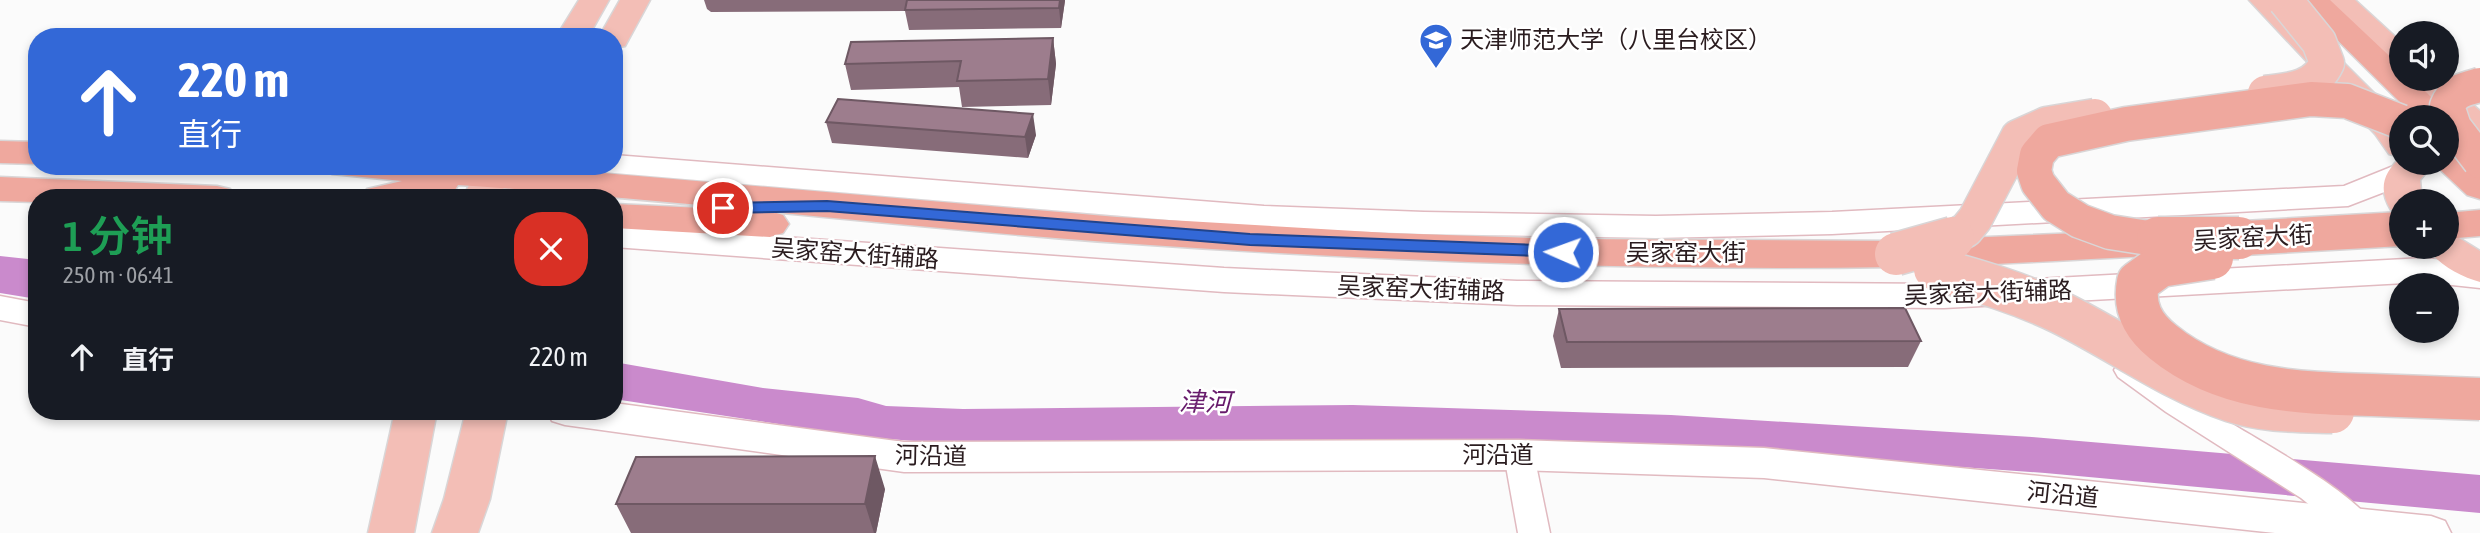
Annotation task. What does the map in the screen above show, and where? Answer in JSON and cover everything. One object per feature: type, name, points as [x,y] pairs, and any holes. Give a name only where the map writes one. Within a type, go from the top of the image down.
[{"type":"highway","points":[[2291,0],[2397,105]]},
{"type":"highway","points":[[2312,0],[2339,14],[2423,105]]},
{"type":"highway","points":[[2480,85],[2465,87],[2454,93],[2445,106],[2447,116],[2459,135],[2460,154],[2480,187]]},
{"type":"highway","points":[[2202,249],[2103,231],[2081,221],[2058,206],[2038,184],[2034,172],[2038,150],[2049,141],[2062,137],[2126,124],[2311,99],[2347,101],[2389,117]]},
{"type":"highway","points":[[0,152],[28,153]]},
{"type":"highway","name":"吴家窑大街","points":[[488,176],[554,179],[827,206],[994,229],[1437,267],[1773,273],[1939,283],[2202,249],[2389,230]]},
{"type":"highway","points":[[424,189],[488,176]]},
{"type":"highway","points":[[0,189],[28,190]]},
{"type":"highway","points":[[623,205],[747,209],[827,206]]},
{"type":"highway","name":"吴家窑大街","points":[[623,217],[1563,252],[1896,254],[2202,249],[2389,251]]},
{"type":"highway","points":[[2459,225],[2480,223]]},
{"type":"highway","name":"吴家窑大街","points":[[2459,246],[2480,242]]},
{"type":"highway","points":[[2202,249],[2160,266],[2138,282],[2135,296],[2136,310],[2147,328],[2171,351],[2195,365],[2215,375],[2271,391],[2480,399]]},
{"type":"main road","points":[[577,28],[594,0]]},
{"type":"main road","points":[[620,28],[635,0]]},
{"type":"main road","points":[[2264,0],[2389,131]]},
{"type":"main road","points":[[1896,254],[1946,244],[1970,228],[1987,204],[2011,145],[2022,134],[2038,127],[2281,91],[2312,84],[2325,71],[2328,63],[2325,52],[2285,0]]},
{"type":"main road","points":[[2339,14],[2368,45],[2389,55]]},
{"type":"main road","points":[[2459,74],[2480,75]]},
{"type":"main road","points":[[2437,91],[2480,129]]},
{"type":"main road","points":[[623,208],[638,214],[683,220]]},
{"type":"main road","points":[[623,223],[641,220],[683,220]]},
{"type":"main road","points":[[2451,259],[2480,269]]},
{"type":"main road","points":[[1939,283],[2003,287],[2061,313],[2171,373],[2232,401],[2271,410],[2480,416]]},
{"type":"main road","points":[[391,533],[414,420]]},
{"type":"main road","points":[[456,533],[467,499],[485,420]]},
{"type":"street","points":[[623,165],[1264,217],[1438,224],[1656,227],[1832,223],[2348,196],[2392,175]]},
{"type":"street","points":[[2348,196],[2389,224]]},
{"type":"street","name":"吴家窑大街辅路","points":[[623,237],[1034,268],[1378,288],[1676,296],[1939,283],[2389,255]]},
{"type":"street","name":"吴家窑大街辅路","points":[[2445,259],[2480,276]]},
{"type":"street","points":[[1939,283],[1990,303],[2025,312],[2097,351],[2312,489],[2358,526]]},
{"type":"street","points":[[0,308],[28,313]]},
{"type":"street","name":"河沿道","points":[[623,419],[904,457],[1519,455],[1764,463],[2431,533]]},
{"type":"street","points":[[1519,455],[1534,533]]},
{"type":"shaded area","points":[[0,256],[28,259],[28,298],[0,293]]},
{"type":"shaded area","points":[[623,364],[763,388],[858,398],[886,406],[963,409],[1353,405],[1671,415],[2032,437],[2480,475],[2480,513],[2045,473],[1679,447],[926,442],[864,437],[623,400]]},
{"type":"building","points":[[907,0],[1060,0],[1059,8],[905,10]]},
{"type":"building","points":[[1053,38],[1048,79],[957,81],[961,61],[845,64],[851,42]]},
{"type":"building","points":[[838,99],[1033,114],[1025,137],[826,122]]},
{"type":"building","points":[[1905,308],[1921,341],[1567,342],[1559,309]]},
{"type":"building","points":[[875,456],[865,504],[616,504],[636,457]]},
{"type":"place","name":"天津师范大学（八里台校区）","points":[[1436,70]]},
{"type":"route","points":[[723,208],[827,206],[1250,239],[1563,252]]},
{"type":"water label","name":"津河","points":[[1205,402]]}]
